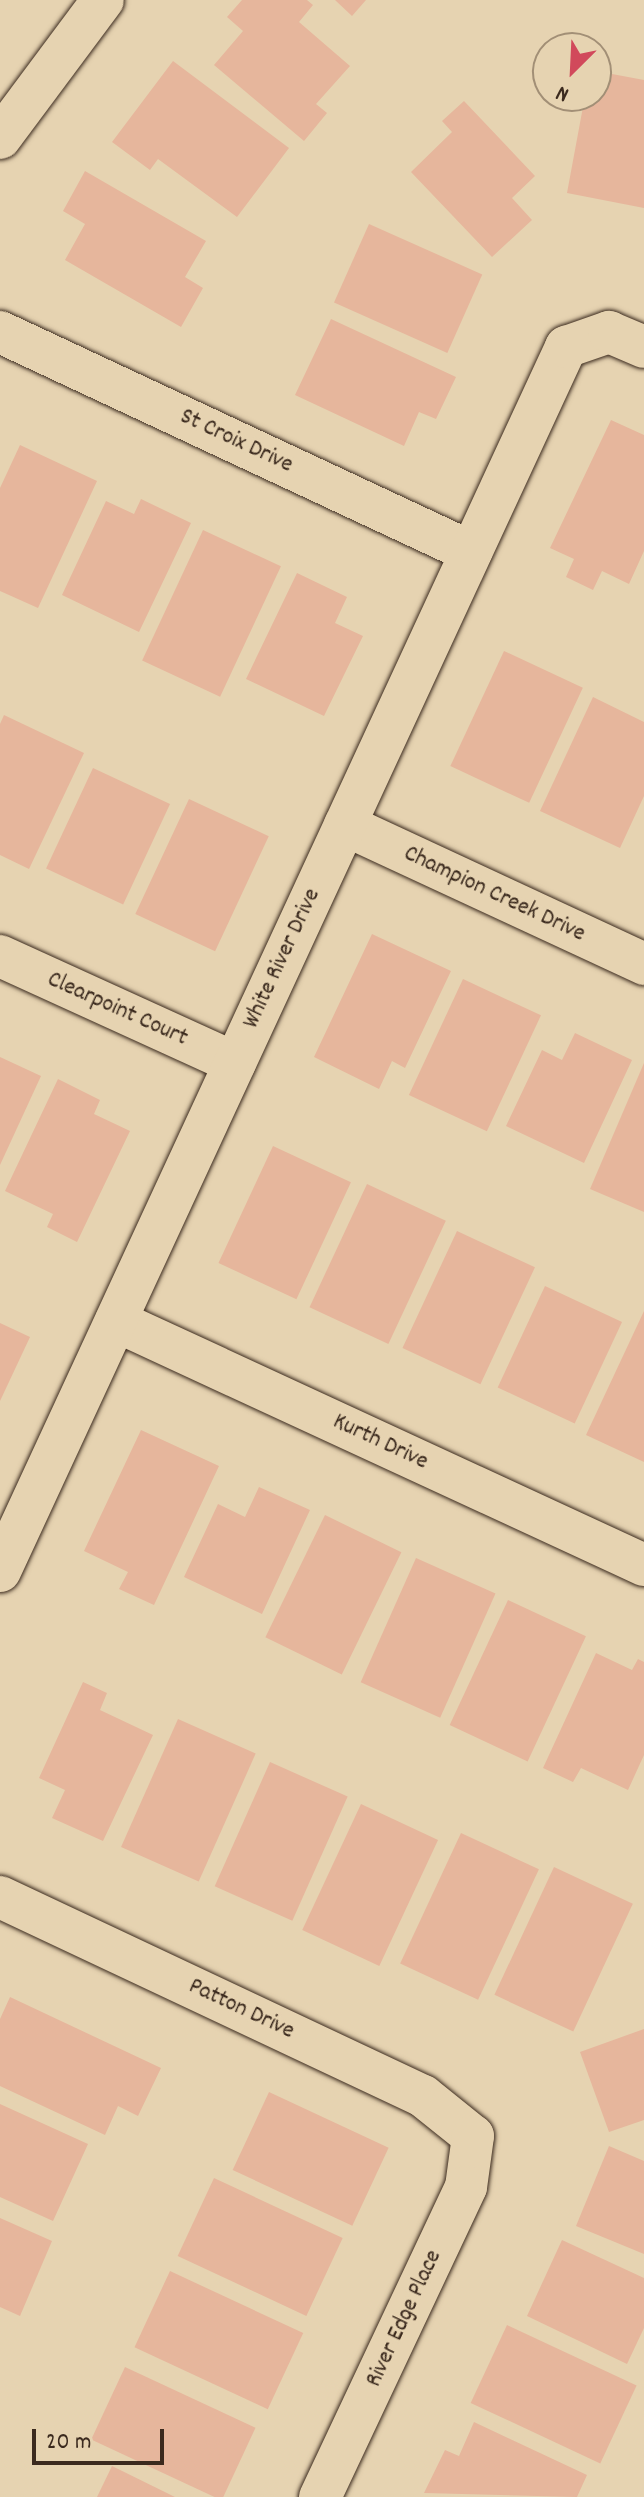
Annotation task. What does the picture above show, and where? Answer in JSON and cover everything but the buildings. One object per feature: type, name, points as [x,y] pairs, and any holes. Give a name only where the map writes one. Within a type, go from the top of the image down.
[{"type":"street","points":[[0,138],[103,0]]},
{"type":"street","name":"St Croix Drive","points":[[0,332],[471,552]]},
{"type":"street","name":"White River Drive","points":[[0,1571],[566,347],[609,332],[644,347]]},
{"type":"street","name":"Champion Creek Drive","points":[[345,825],[644,964]]},
{"type":"street","name":"Clearpoint Court","points":[[0,956],[235,1063]]},
{"type":"street","name":"Kurth Drive","points":[[116,1321],[644,1565]]},
{"type":"street","name":"Patton Drive","points":[[0,1897],[423,2096],[473,2136]]},
{"type":"street","name":"River Edge Place","points":[[320,2497],[466,2187],[473,2136]]}]
